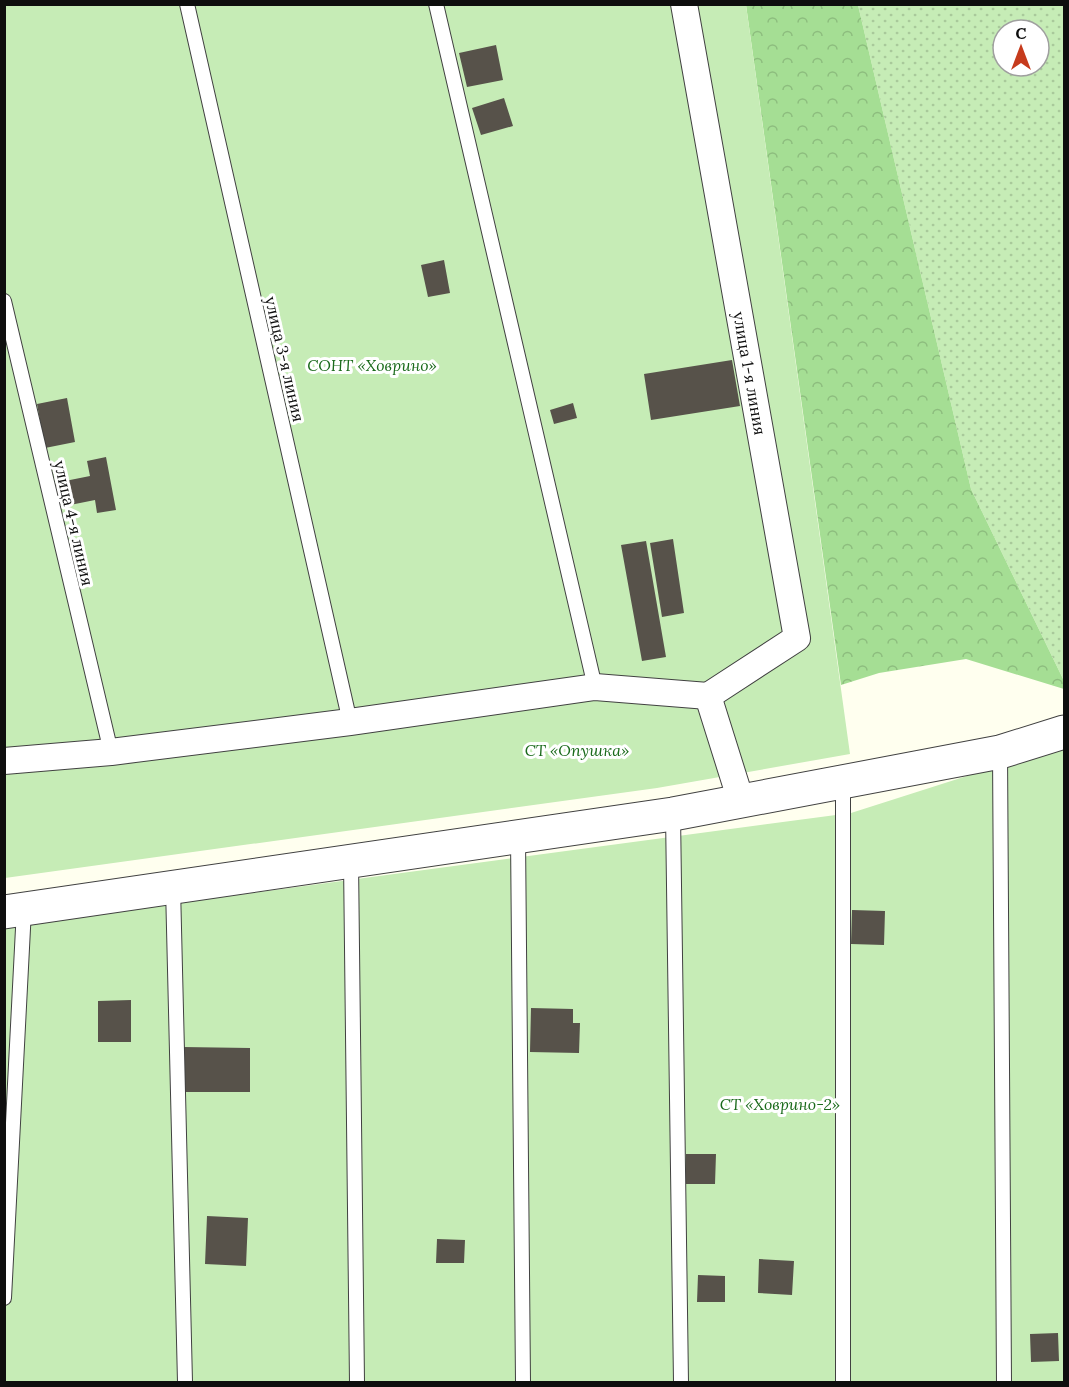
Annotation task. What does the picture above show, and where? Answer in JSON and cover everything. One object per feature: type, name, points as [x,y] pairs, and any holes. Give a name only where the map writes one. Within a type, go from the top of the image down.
[{"type":"street","name":"улица 1-я линия","points":[[684,4],[797,638],[708,696]]},
{"type":"street","points":[[4,761],[111,752],[350,722],[596,687],[708,696],[741,801]]},
{"type":"street","points":[[14,910],[673,814],[1000,752],[1065,732]]},
{"type":"lane","name":"улица 3-я линия","points":[[187,4],[350,722]]},
{"type":"lane","points":[[436,4],[596,687]]},
{"type":"lane","name":"улица 4-я линия","points":[[4,302],[111,752]]},
{"type":"lane","points":[[1000,752],[1004,1383]]},
{"type":"lane","points":[[843,781],[843,1383]]},
{"type":"lane","points":[[673,814],[681,1383]]},
{"type":"lane","points":[[518,837],[523,1383]]},
{"type":"lane","points":[[351,861],[357,1383]]},
{"type":"lane","points":[[173,887],[185,1383]]},
{"type":"lane","points":[[4,1298],[14,910]]},
{"type":"green space","name":"СОНТ «Ховрино»","points":[[4,5],[746,5],[850,754],[657,788],[5,878]]},
{"type":"green space","points":[[746,5],[858,5],[971,489],[1064,681],[1064,689],[966,659],[879,673],[841,685]]},
{"type":"green space","points":[[858,5],[1064,5],[1064,681],[971,489]]},
{"type":"green space","name":"СТ «Ховрино-2»","points":[[1064,745],[1064,1382],[5,1382],[4,926],[851,813]]},
{"type":"building","points":[[496,45],[503,80],[467,87],[459,53]]},
{"type":"building","points":[[504,98],[513,126],[481,135],[472,108]]},
{"type":"building","points":[[444,260],[450,293],[428,297],[421,265]]},
{"type":"building","points":[[732,360],[740,406],[651,420],[644,374]]},
{"type":"building","points":[[67,398],[75,442],[45,448],[37,404]]},
{"type":"building","points":[[573,403],[577,418],[554,424],[550,410]]},
{"type":"building","points":[[106,457],[116,510],[97,513],[95,500],[60,507],[55,483],[90,476],[87,461]]},
{"type":"building","points":[[673,539],[684,613],[662,617],[650,543]]},
{"type":"building","points":[[646,541],[666,657],[642,661],[621,545]]},
{"type":"building","points":[[852,910],[885,911],[884,945],[851,944]]},
{"type":"building","points":[[131,1000],[131,1042],[98,1042],[98,1001]]},
{"type":"building","points":[[531,1008],[573,1009],[573,1023],[580,1023],[579,1053],[530,1052]]},
{"type":"building","points":[[183,1047],[250,1048],[250,1092],[183,1092]]},
{"type":"building","points":[[686,1154],[716,1154],[715,1184],[686,1184]]},
{"type":"building","points":[[207,1216],[248,1218],[246,1266],[205,1264]]},
{"type":"building","points":[[437,1239],[465,1240],[464,1263],[436,1263]]},
{"type":"building","points":[[759,1259],[794,1261],[792,1295],[758,1293]]},
{"type":"building","points":[[698,1275],[725,1276],[725,1302],[697,1302]]},
{"type":"building","points":[[1058,1333],[1059,1361],[1031,1362],[1030,1334]]},
{"type":"park label","name":"СТ «Опушка»","points":[[577,750]]}]
